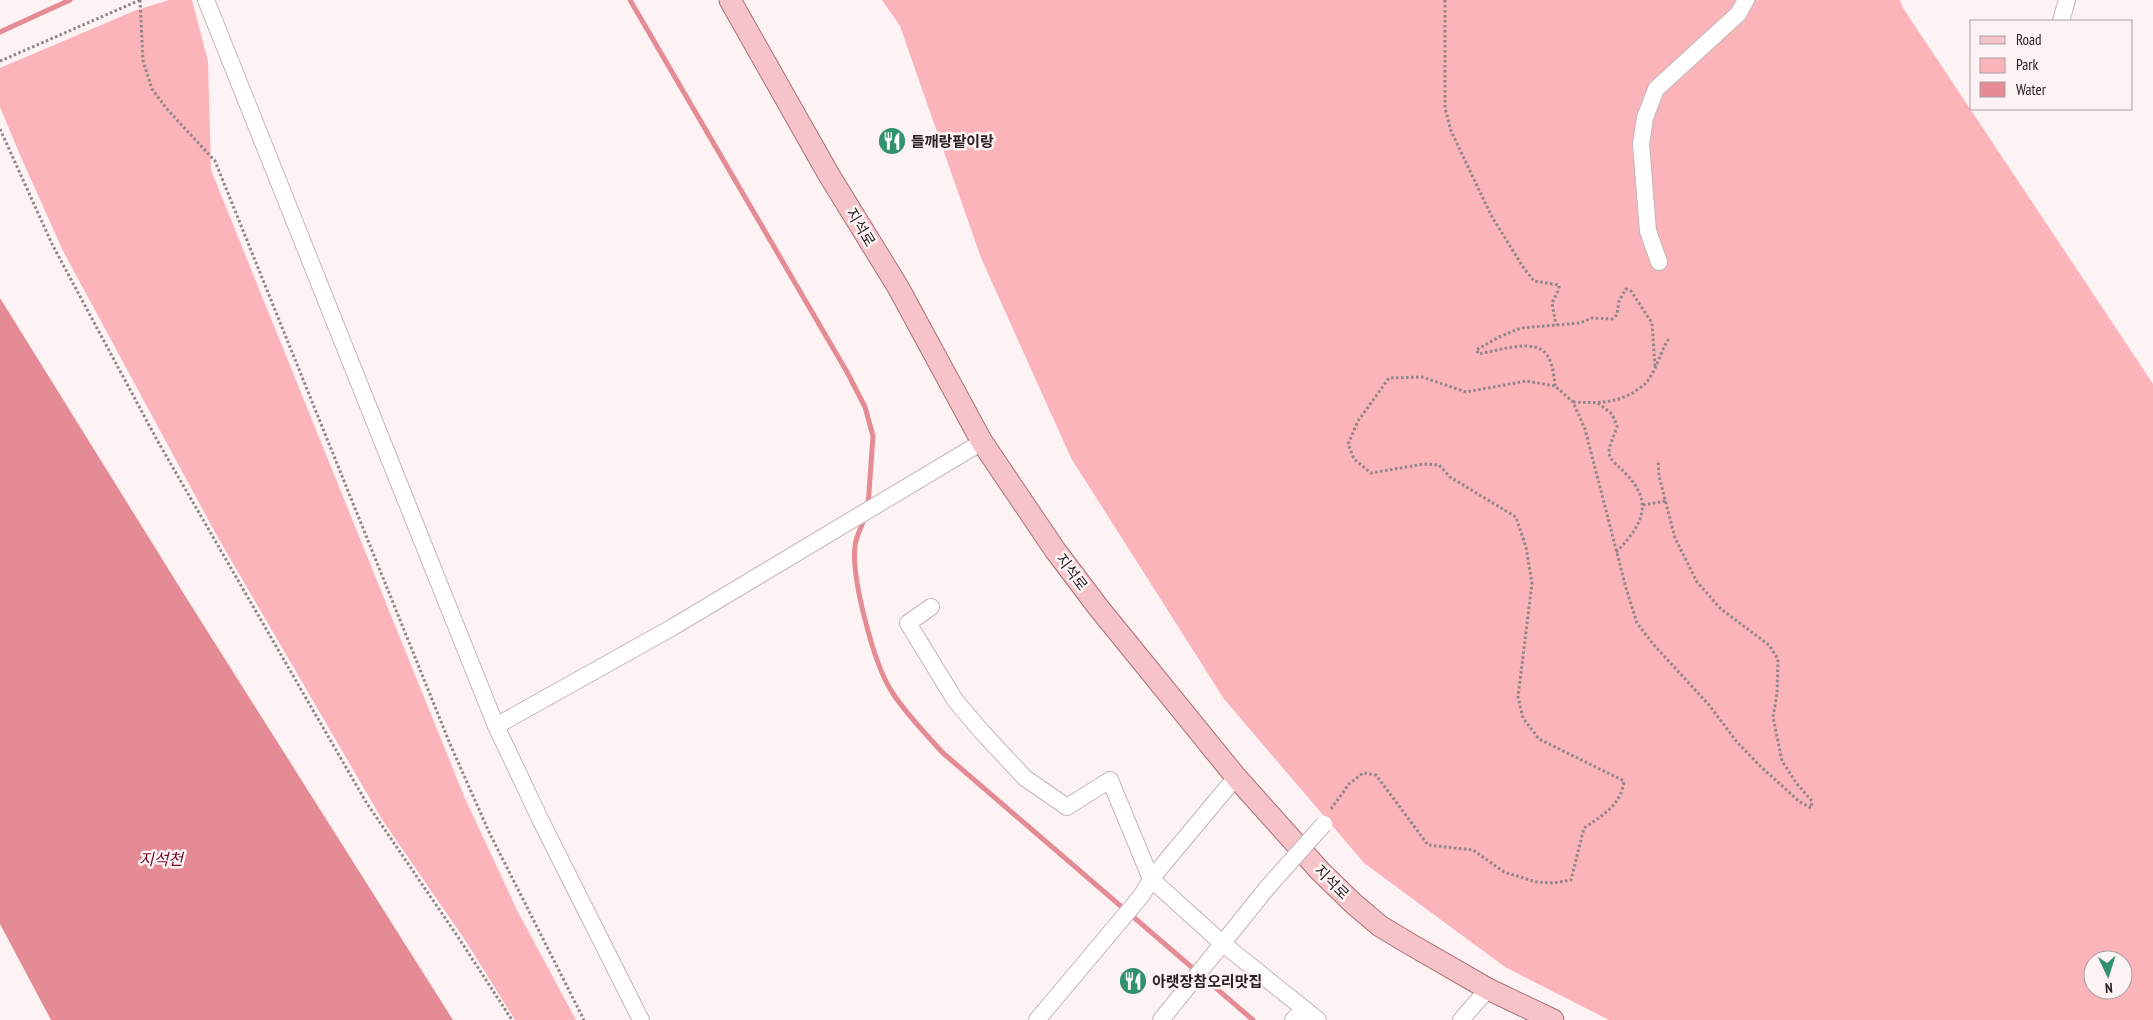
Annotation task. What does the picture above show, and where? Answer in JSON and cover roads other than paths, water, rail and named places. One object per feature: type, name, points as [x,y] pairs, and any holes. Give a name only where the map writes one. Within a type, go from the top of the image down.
[{"type":"main road","name":"지석로","points":[[730,0],[829,175],[898,287],[982,442],[1055,550],[1098,607],[1236,777],[1320,871],[1360,910],[1380,926],[1488,989],[1553,1020]]},
{"type":"street","points":[[206,0],[496,726],[541,821],[641,1020]]},
{"type":"street","points":[[1659,262],[1648,231],[1642,144],[1645,118],[1656,89],[1738,14],[1746,0]]},
{"type":"street","points":[[2061,20],[2067,0]]},
{"type":"street","points":[[496,726],[673,627],[982,442]]},
{"type":"street","points":[[931,607],[908,623],[955,700],[1025,778],[1067,807],[1110,780],[1151,879],[1218,949],[1318,1020]]},
{"type":"street","points":[[1037,1020],[1142,896],[1151,879],[1236,777]]},
{"type":"street","points":[[1160,1020],[1267,888],[1324,824]]},
{"type":"street","points":[[1461,1020],[1488,989]]},
{"type":"street","points":[[1293,1020],[1305,1009]]},
{"type":"water","name":"지석천","points":[[0,298],[182,591],[453,1020],[51,1020],[0,924]]},
{"type":"waterway","points":[[0,32],[70,0]]},
{"type":"waterway","points":[[630,0],[847,372],[865,407],[873,436],[868,506]]},
{"type":"waterway","points":[[865,517],[855,546],[860,599],[878,662],[892,692],[903,708],[943,753],[1253,1020]]},
{"type":"place","name":"들깨랑팥이랑","points":[[892,141]]},
{"type":"place","name":"아랫장참오리맛집","points":[[1133,981]]}]
